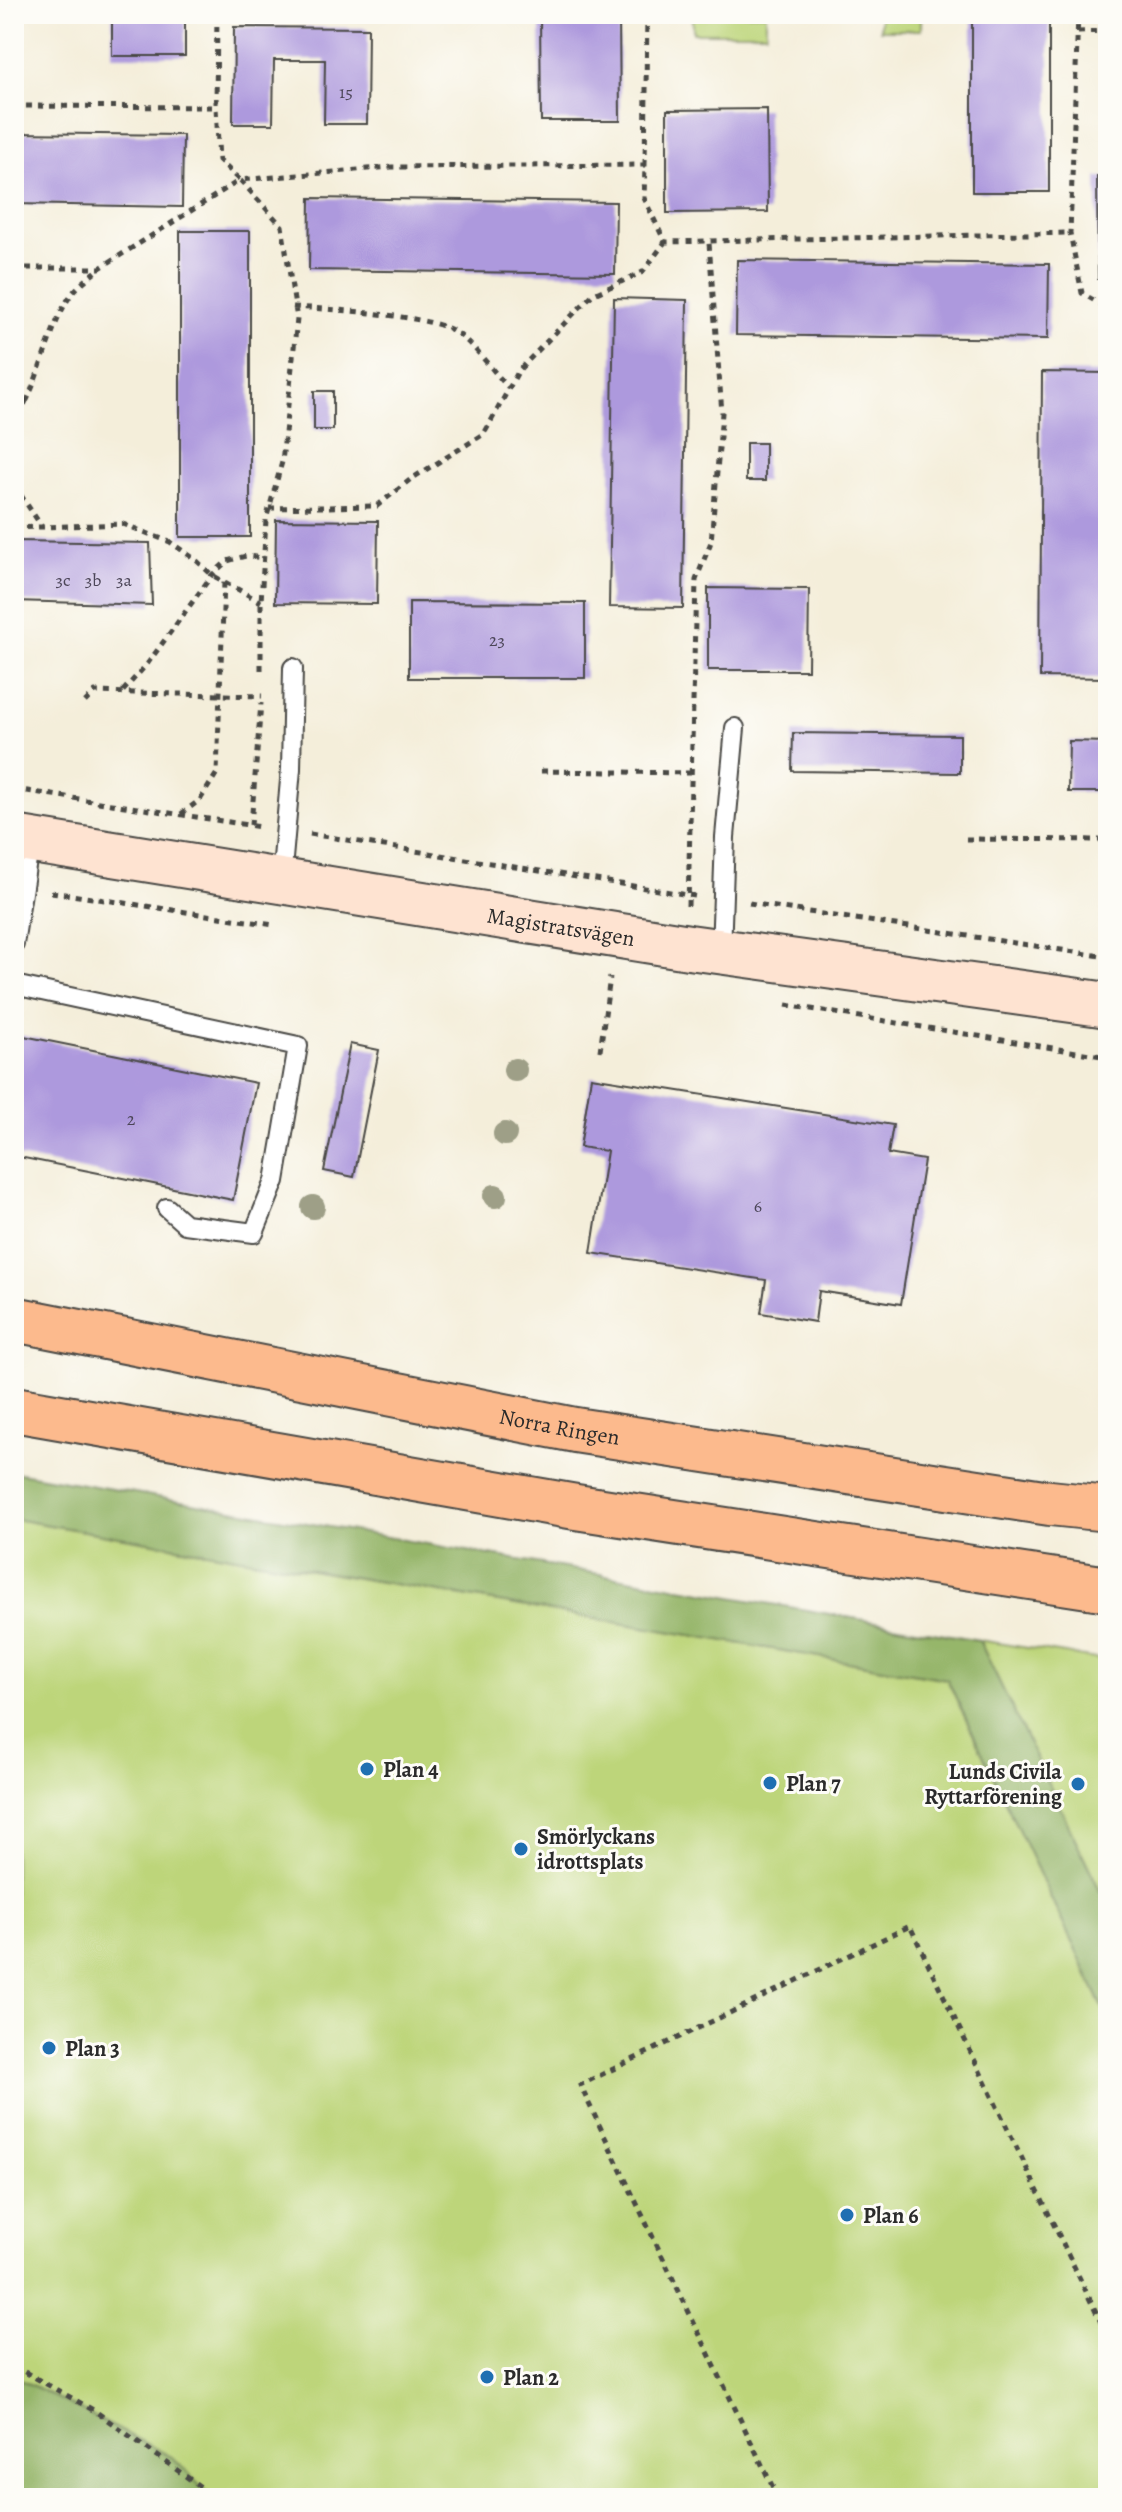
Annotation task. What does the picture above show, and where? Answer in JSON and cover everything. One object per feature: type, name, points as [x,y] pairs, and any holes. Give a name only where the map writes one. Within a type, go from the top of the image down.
[{"type":"main road","name":"Norra Ringen","points":[[14,1319],[575,1430],[1050,1503],[1108,1509]]},
{"type":"main road","points":[[14,1409],[576,1507],[1108,1589]]},
{"type":"street","name":"Magistratsvägen","points":[[22,840],[705,949],[1108,1005]]},
{"type":"lane","points":[[281,881],[287,830],[293,668]]},
{"type":"lane","points":[[705,949],[724,900],[725,837],[735,728]]},
{"type":"lane","points":[[14,944],[22,840]]},
{"type":"lane","points":[[14,985],[298,1046],[275,1181],[254,1233],[185,1224],[167,1208]]},
{"type":"path","points":[[217,14],[219,160],[282,226],[297,319],[282,462],[269,508],[264,558],[261,680]]},
{"type":"path","points":[[647,14],[644,198],[665,242]]},
{"type":"path","points":[[1078,14],[1070,233],[1082,293],[1108,309]]},
{"type":"path","points":[[1078,32],[1108,31]]},
{"type":"path","points":[[14,106],[216,107]]},
{"type":"path","points":[[14,426],[71,295],[100,268],[240,180],[392,167],[645,165]]},
{"type":"path","points":[[665,242],[1070,233]]},
{"type":"path","points":[[269,508],[377,506],[411,479],[484,434],[519,370],[592,295],[643,272],[665,242]]},
{"type":"path","points":[[705,949],[687,895],[696,580],[711,542],[722,413],[709,243]]},
{"type":"path","points":[[14,268],[100,268]]},
{"type":"path","points":[[293,307],[356,311],[441,325],[456,332],[508,387]]},
{"type":"path","points":[[14,405],[27,400]]},
{"type":"path","points":[[14,485],[43,528]]},
{"type":"path","points":[[14,528],[123,524],[170,542],[212,575],[261,602]]},
{"type":"path","points":[[123,691],[148,663],[212,575],[227,561],[246,556],[264,558]]},
{"type":"path","points":[[180,814],[200,800],[217,773],[224,582]]},
{"type":"path","points":[[85,702],[95,692],[123,691],[262,696],[251,825]]},
{"type":"path","points":[[541,771],[691,773]]},
{"type":"path","points":[[14,789],[687,895],[1108,957]]},
{"type":"path","points":[[966,839],[1108,840]]},
{"type":"path","points":[[600,1051],[610,977]]},
{"type":"path","points":[[778,2498],[580,2085],[910,1926],[1108,2337]]},
{"type":"path","points":[[14,2366],[95,2411],[216,2498]]},
{"type":"green space","points":[[693,14],[766,14],[766,33],[693,33]]},
{"type":"green space","points":[[880,14],[921,14],[921,30],[880,30]]},
{"type":"green space","points":[[14,1472],[979,1640],[1108,1907],[1108,2018],[947,1679],[14,1519]]},
{"type":"green space","name":"Smörlyckans idrottsplats","points":[[14,1519],[947,1679],[1108,2018],[1108,2498],[14,2498]]},
{"type":"green space","name":"Lunds Civila Ryttarförening","points":[[979,1640],[1108,1661],[1108,1907]]},
{"type":"green space","points":[[14,2376],[172,2457],[212,2498],[85,2498],[14,2489]]},
{"type":"building","points":[[112,14],[185,14],[185,56],[112,56]]},
{"type":"building","points":[[540,14],[619,14],[620,121],[541,121]]},
{"type":"building","points":[[972,14],[1049,14],[1049,192],[972,192]]},
{"type":"building","points":[[234,27],[368,28],[367,124],[324,124],[325,60],[274,60],[273,124],[233,124]]},
{"type":"building","points":[[767,109],[768,212],[667,213],[667,110]]},
{"type":"building","points":[[14,133],[183,135],[182,207],[14,204]]},
{"type":"building","points":[[1097,177],[1108,177],[1108,279],[1098,279]]},
{"type":"building","points":[[310,198],[616,202],[615,274],[309,270]]},
{"type":"building","points":[[180,231],[250,231],[250,537],[180,537]]},
{"type":"building","points":[[737,260],[1049,264],[1048,339],[736,335]]},
{"type":"building","points":[[614,298],[687,300],[683,608],[609,607]]},
{"type":"building","points":[[1042,372],[1108,373],[1108,678],[1040,677]]},
{"type":"building","points":[[314,391],[333,391],[333,430],[314,430]]},
{"type":"building","points":[[746,443],[765,443],[765,481],[746,481]]},
{"type":"building","points":[[276,520],[378,521],[377,604],[275,603]]},
{"type":"building","points":[[14,541],[150,543],[152,605],[14,601]]},
{"type":"building","points":[[708,588],[809,589],[808,670],[708,670]]},
{"type":"building","points":[[409,602],[585,603],[585,678],[409,678]]},
{"type":"building","points":[[793,733],[960,735],[960,773],[792,771]]},
{"type":"building","points":[[1069,741],[1108,742],[1107,792],[1068,792]]},
{"type":"building","points":[[14,1034],[256,1083],[233,1200],[14,1156]]},
{"type":"building","points":[[350,1044],[379,1050],[354,1177],[324,1171]]},
{"type":"building","points":[[591,1077],[893,1125],[888,1154],[924,1160],[901,1304],[819,1291],[815,1322],[761,1313],[766,1280],[591,1253],[607,1151],[580,1147]]},
{"type":"place","name":"Plan 4","points":[[367,1769]]},
{"type":"place","name":"Plan 7","points":[[770,1783]]},
{"type":"place","name":"Lunds Civila Ryttarförening","points":[[1078,1784]]},
{"type":"place","name":"Smörlyckans idrottsplats","points":[[521,1849]]},
{"type":"place","name":"Plan 3","points":[[49,2048]]},
{"type":"place","name":"Plan 6","points":[[847,2215]]},
{"type":"place","name":"Plan 2","points":[[487,2377]]}]
